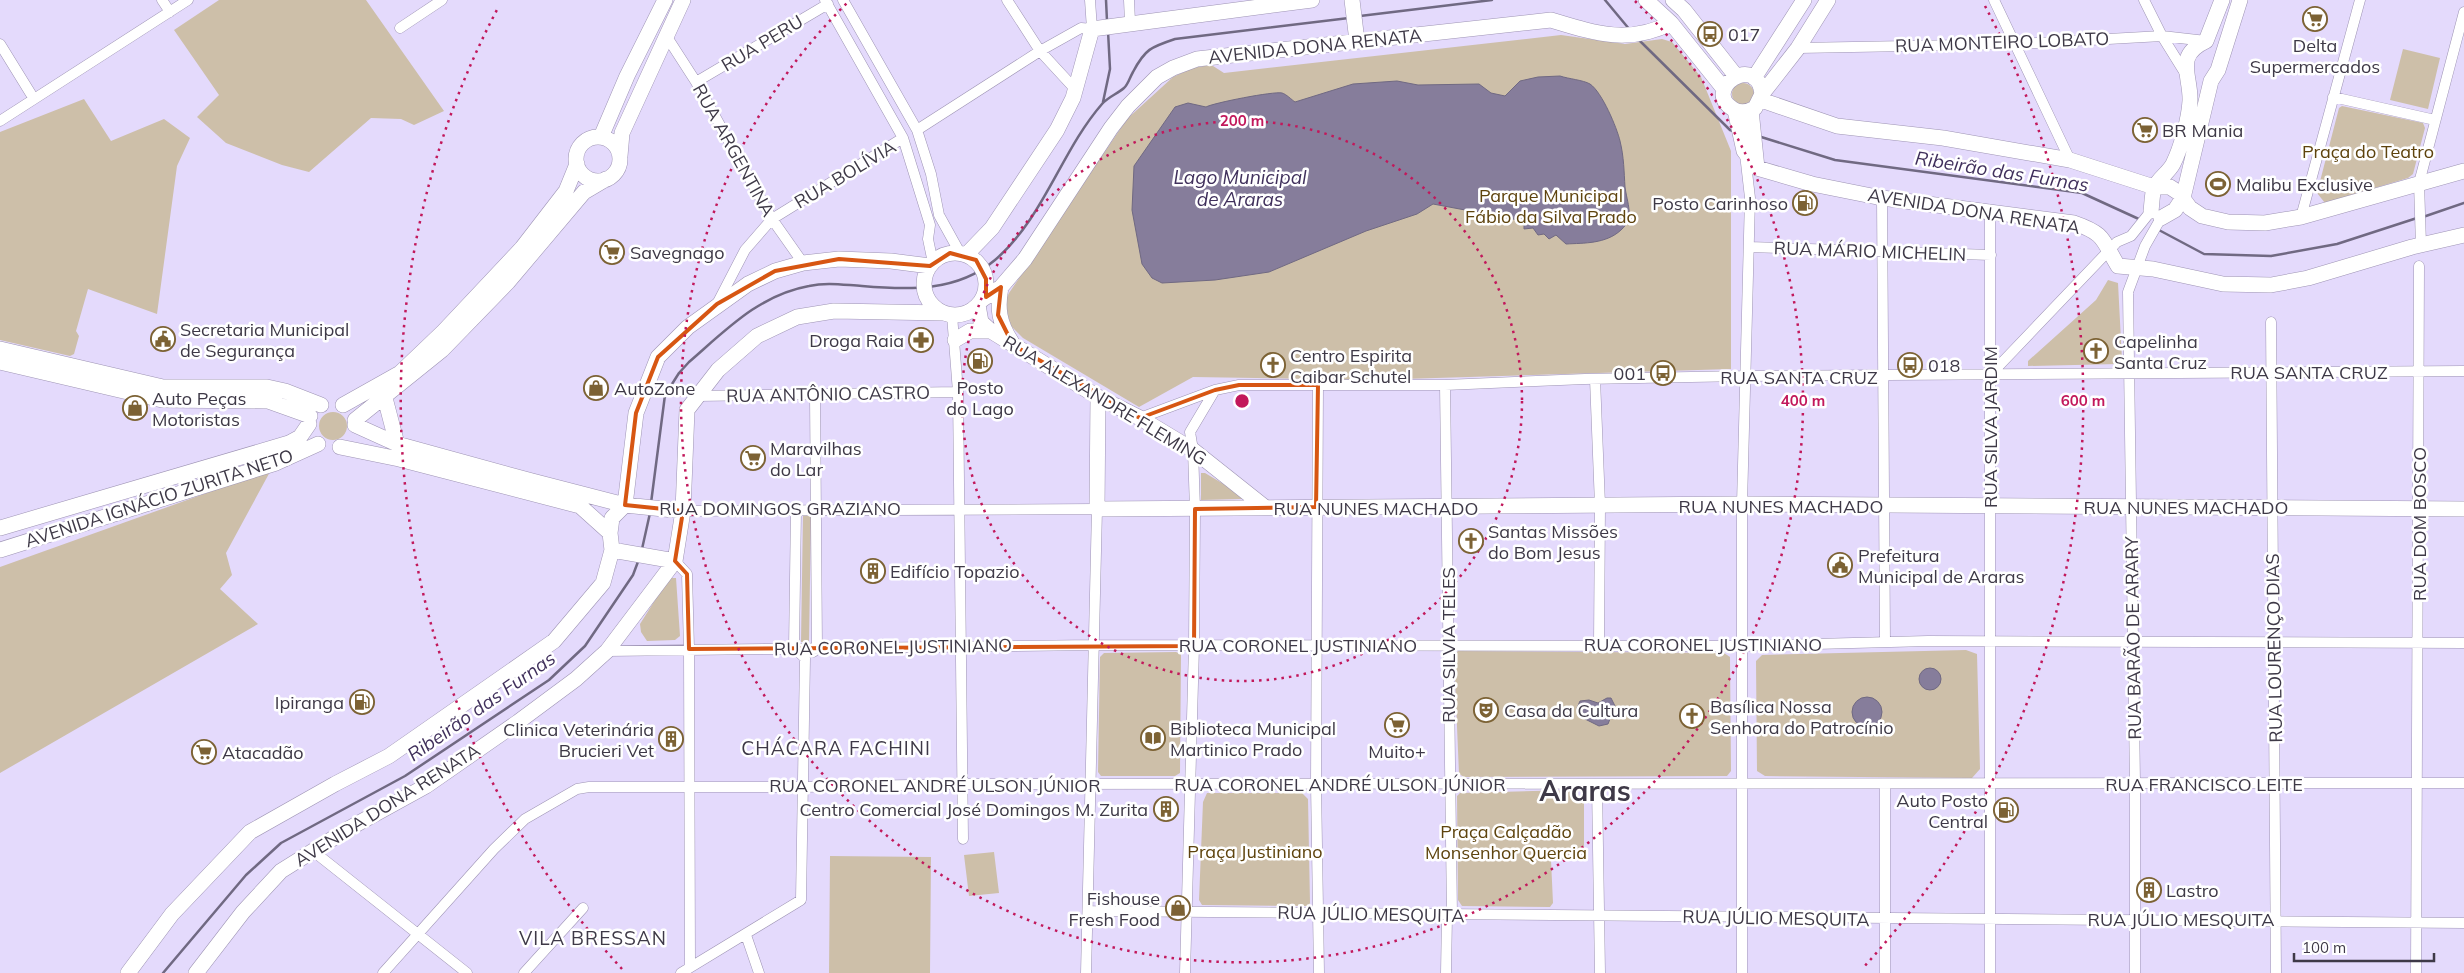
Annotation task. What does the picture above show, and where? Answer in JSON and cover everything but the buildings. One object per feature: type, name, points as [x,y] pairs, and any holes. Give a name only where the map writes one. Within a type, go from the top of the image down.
[{"type":"main road","points":[[601,137],[627,76],[665,0]]},
{"type":"main road","points":[[355,423],[442,350],[508,282],[584,192],[617,170],[622,133],[684,0]]},
{"type":"main road","points":[[967,256],[992,228],[1057,130],[1075,89],[1092,28],[1278,2],[1312,0]]},
{"type":"main road","points":[[1646,0],[1670,23],[1724,89],[1726,102],[1740,112],[1758,101],[1798,48],[1828,0]]},
{"type":"main road","points":[[1754,78],[1804,0]]},
{"type":"main road","points":[[2222,0],[2206,41],[2195,46],[2189,54],[2185,73],[2190,100],[2180,151],[2172,166],[2154,187],[2156,214],[2175,210],[2183,198],[2211,81],[2218,70],[2220,56],[2240,0]]},
{"type":"main road","points":[[1352,3],[1356,34]]},
{"type":"main road","points":[[1680,4],[1736,76]]},
{"type":"main road","name":"AVENIDA DONA RENATA","points":[[980,302],[1001,287],[1024,259],[1111,128],[1157,77],[1172,68],[1197,59],[1356,34],[1551,20],[1594,33],[1621,37],[1655,31],[1670,23]]},
{"type":"main road","points":[[2206,41],[2214,47],[2220,56]]},
{"type":"main road","points":[[1774,46],[1798,48]]},
{"type":"main road","points":[[2185,73],[2192,79],[2211,81]]},
{"type":"main road","points":[[1724,89],[1731,79],[1736,76],[1748,75],[1754,78],[1761,88],[1758,101],[1757,168]]},
{"type":"main road","points":[[1758,101],[1837,126],[1943,138],[2070,160],[2154,187],[2170,187],[2183,198],[2190,208],[2215,220],[2265,223],[2301,217],[2420,188],[2464,171]]},
{"type":"main road","points":[[1735,110],[1744,151],[1757,168]]},
{"type":"main road","points":[[610,534],[580,506],[399,459],[340,447],[325,448],[312,439],[313,415],[328,403],[343,405],[400,373],[444,331],[522,248],[566,191],[577,164],[578,150],[582,144],[594,137],[601,137],[614,143],[620,156]]},
{"type":"main road","points":[[577,164],[580,170],[591,179],[606,179]]},
{"type":"main road","name":"AVENIDA DONA RENATA","points":[[1757,168],[1812,184],[1882,198],[2074,223],[2090,228],[2105,240],[2118,266],[2153,268],[2224,284],[2271,285],[2308,278],[2421,245],[2464,235]]},
{"type":"main road","points":[[950,253],[967,256],[982,268],[986,278],[986,289],[980,302],[969,312],[948,314],[936,308],[925,293],[929,268],[950,253]]},
{"type":"main road","points":[[128,973],[172,914],[250,832],[389,756],[554,640],[603,583],[612,550],[610,534],[612,518],[625,505],[636,413],[658,357],[688,327],[717,304],[757,279],[775,271],[802,263],[839,259],[891,261],[929,268]]},
{"type":"main road","points":[[1001,287],[998,315],[1004,331],[1014,345]]},
{"type":"main road","name":"RUA ALEXANDRE FLEMING","points":[[980,302],[981,322],[991,331],[1098,397],[1140,418],[1193,450],[1266,508]]},
{"type":"main road","name":"AVENIDA DONA RENATA","points":[[196,973],[243,912],[282,871],[348,828],[434,780],[562,690],[607,651],[675,561],[683,511],[687,410],[718,370],[757,336],[797,318],[834,311],[948,314]]},
{"type":"main road","points":[[955,340],[970,331],[991,331]]},
{"type":"main road","points":[[0,349],[163,393]]},
{"type":"main road","points":[[0,362],[163,393],[266,387],[285,391],[313,415]]},
{"type":"main road","points":[[1097,509],[1098,397]]},
{"type":"main road","points":[[384,398],[397,444]]},
{"type":"main road","points":[[340,447],[351,439],[355,423],[352,414],[343,405]]},
{"type":"main road","name":"AVENIDA IGNÁCIO ZURITA NETO","points":[[0,528],[289,443],[300,437],[313,415]]},
{"type":"main road","name":"RUA DOMINGOS GRAZIANO","points":[[355,423],[397,444],[625,505],[683,511]]},
{"type":"main road","name":"AVENIDA IGNÁCIO ZURITA NETO","points":[[0,550],[276,463],[318,444]]},
{"type":"main road","name":"RUA NUNES MACHADO","points":[[1097,509],[1447,508],[1742,504],[2464,509]]},
{"type":"main road","points":[[18,545],[26,531],[23,521]]},
{"type":"main road","points":[[612,550],[675,561]]},
{"type":"street","points":[[162,0],[170,12]]},
{"type":"street","points":[[0,121],[188,0]]},
{"type":"street","points":[[400,28],[442,0]]},
{"type":"street","points":[[843,0],[917,130],[931,174],[939,215],[967,256]]},
{"type":"street","points":[[1007,0],[1040,51],[1075,89]]},
{"type":"street","points":[[917,130],[1040,51],[1081,28],[1092,28],[1090,0]]},
{"type":"street","points":[[1129,0],[1130,22]]},
{"type":"street","points":[[1994,0],[2017,44],[2070,160]]},
{"type":"street","points":[[2144,0],[2162,36],[2185,73]]},
{"type":"street","points":[[2301,217],[2360,0]]},
{"type":"street","points":[[827,2],[903,138],[930,224],[928,239],[929,268]]},
{"type":"street","name":"RUA PERU","points":[[696,82],[827,2]]},
{"type":"street","points":[[2421,245],[2420,188],[2435,120],[2464,12]]},
{"type":"street","name":"RUA MONTEIRO LOBATO","points":[[1798,48],[2017,44],[2162,36],[2206,41]]},
{"type":"street","name":"RUA ARGENTINA","points":[[667,37],[696,82],[772,219],[802,263]]},
{"type":"street","points":[[0,44],[34,99]]},
{"type":"street","points":[[2333,97],[2435,120]]},
{"type":"street","name":"RUA BOLÍVIA","points":[[717,304],[745,250],[772,219],[903,138]]},
{"type":"street","points":[[1742,973],[1742,504],[1750,198],[1744,151]]},
{"type":"street","points":[[1750,198],[1757,168]]},
{"type":"street","points":[[1882,198],[1885,642]]},
{"type":"street","name":"RUA SILVA JARDIM","points":[[1990,213],[1990,973]]},
{"type":"street","points":[[1991,374],[2116,242],[2131,236],[2156,214]]},
{"type":"street","name":"RUA BARÃO DE ARARY","points":[[2135,973],[2135,784],[2128,292],[2156,214]]},
{"type":"street","name":"RUA MÁRIO MICHELIN","points":[[1749,246],[1991,255]]},
{"type":"street","name":"RUA DOM BOSCO","points":[[2416,973],[2419,266]]},
{"type":"street","points":[[948,314],[955,340],[958,392],[963,839]]},
{"type":"street","name":"RUA LOURENÇO DIAS","points":[[2271,322],[2276,973]]},
{"type":"street","name":"RUA SANTA CRUZ","points":[[1140,418],[1215,390],[1239,385],[1445,386],[1596,378],[1744,376],[1883,377],[2129,372],[2464,372]]},
{"type":"street","points":[[1596,378],[1600,505],[1599,645]]},
{"type":"street","points":[[1318,385],[1316,784],[1319,973]]},
{"type":"street","name":"RUA SILVIA TELES","points":[[1445,386],[1449,915],[1446,973]]},
{"type":"street","points":[[1185,973],[1192,784],[1194,646],[1195,509],[1193,450],[1190,432],[1215,390]]},
{"type":"street","name":"RUA ANTÔNIO CASTRO","points":[[697,396],[958,392]]},
{"type":"street","points":[[805,658],[817,649],[815,395]]},
{"type":"street","name":"RUA DOMINGOS GRAZIANO","points":[[683,511],[960,508],[1097,509]]},
{"type":"street","points":[[681,973],[801,900],[805,658],[794,648],[796,509]]},
{"type":"street","points":[[1086,973],[1097,509]]},
{"type":"street","points":[[675,561],[687,574],[690,966]]},
{"type":"street","name":"RUA CORONEL JUSTINIANO","points":[[607,651],[961,646],[1447,644],[1742,646],[1989,641],[2274,644],[2464,643]]},
{"type":"street","name":"RUA CORONEL ANDRÉ ULSON JÚNIOR","points":[[383,973],[494,849],[525,819],[577,789],[589,787],[804,787],[962,784],[1597,785],[1742,782],[1990,784]]},
{"type":"street","name":"RUA FRANCISCO LEITE","points":[[1990,784],[2464,783]]},
{"type":"street","points":[[1885,784],[1885,973]]},
{"type":"street","points":[[1597,785],[1600,973]]},
{"type":"street","points":[[313,851],[419,933],[467,973]]},
{"type":"street","points":[[524,973],[584,908]]},
{"type":"street","name":"RUA JÚLIO MESQUITA","points":[[1088,911],[2464,923]]},
{"type":"street","points":[[746,935],[759,973]]},
{"type":"highlighted area","points":[[950,253],[976,260],[986,279],[986,297],[1001,287],[998,315],[1013,345],[1140,418],[1215,390],[1239,385],[1318,385],[1316,507],[1195,509],[1194,646],[689,649],[687,574],[675,561],[683,511],[625,505],[636,413],[658,357],[717,304],[775,271],[839,259],[930,266]]},
{"type":"green space","points":[[219,0],[366,0],[444,111],[414,125],[401,119],[371,118],[309,172],[282,165],[226,143],[197,117],[219,95],[174,30]]},
{"type":"green space","name":"Parque Municipal Fábio da Silva Prado","points":[[1561,35],[1625,44],[1662,39],[1672,42],[1701,77],[1731,151],[1731,369],[1370,380],[1193,377],[1139,407],[1023,338],[1009,324],[1003,305],[1009,293],[1127,119],[1173,77],[1192,68],[1204,66],[1213,66],[1224,73]]},
{"type":"green space","points":[[2403,49],[2440,58],[2428,109],[2390,100]]},
{"type":"green space","points":[[1739,83],[1747,83],[1754,90],[1754,98],[1747,105],[1739,105],[1732,98],[1732,90]]},
{"type":"green space","points":[[84,99],[111,141],[164,119],[190,138],[177,166],[157,314],[88,289],[76,331],[79,336],[74,354],[70,356],[0,340],[0,132]]},
{"type":"green space","name":"Praça do Teatro","points":[[2342,106],[2423,123],[2425,128],[2413,174],[2408,178],[2325,203],[2317,193],[2339,108]]},
{"type":"green space","points":[[2108,280],[2118,283],[2122,360],[2118,364],[2028,366],[2028,361],[2096,300]]},
{"type":"green space","points":[[333,412],[343,416],[347,426],[343,436],[333,440],[323,436],[319,426],[323,416]]},
{"type":"green space","points":[[271,470],[226,553],[232,575],[220,589],[258,624],[0,773],[0,567]]},
{"type":"green space","points":[[1201,473],[1205,473],[1242,495],[1242,499],[1201,500]]},
{"type":"green space","points":[[803,515],[811,515],[809,642],[801,642]]},
{"type":"green space","points":[[669,578],[676,578],[680,636],[675,640],[647,641],[641,632],[640,624]]},
{"type":"green space","points":[[1966,650],[1977,654],[1980,769],[1972,778],[1765,776],[1757,771],[1756,661],[1762,655]]},
{"type":"green space","points":[[1458,651],[1724,653],[1730,657],[1731,771],[1727,776],[1464,777],[1459,774],[1454,655]]},
{"type":"green space","points":[[1176,652],[1181,654],[1180,773],[1175,776],[1101,776],[1098,772],[1100,657],[1104,653]]},
{"type":"green space","name":"Praça Calçadão Monsenhor Quercia","points":[[1571,790],[1584,800],[1584,855],[1581,859],[1551,860],[1553,903],[1550,907],[1462,906],[1458,900],[1457,796],[1460,793]]},
{"type":"green space","name":"Praça Justiniano","points":[[1207,793],[1302,793],[1308,799],[1310,903],[1308,906],[1202,905],[1199,900],[1203,802]]},
{"type":"green space","points":[[994,852],[999,893],[969,896],[964,855]]},
{"type":"green space","points":[[830,856],[931,857],[930,973],[829,973]]},
{"type":"water","name":"Lago Municipal de Araras","points":[[1560,76],[1590,84],[1595,88],[1612,119],[1618,135],[1624,164],[1629,215],[1621,230],[1609,238],[1595,242],[1566,244],[1556,235],[1549,239],[1544,234],[1538,235],[1533,228],[1524,229],[1524,221],[1433,204],[1417,214],[1366,231],[1269,272],[1215,280],[1162,283],[1152,278],[1142,264],[1132,210],[1134,166],[1175,107],[1188,103],[1206,107],[1277,93],[1284,94],[1295,102],[1353,84],[1397,81],[1418,85],[1479,84],[1491,93],[1505,96],[1520,81],[1538,77]]},
{"type":"water","points":[[1930,668],[1938,671],[1941,679],[1938,687],[1930,690],[1922,687],[1919,679],[1922,671]]},
{"type":"water","points":[[1867,697],[1878,701],[1882,712],[1878,723],[1867,727],[1856,723],[1852,712],[1856,701]]},
{"type":"water","points":[[1611,698],[1615,706],[1608,724],[1599,726],[1579,716],[1577,708],[1580,701],[1589,700],[1598,703]]},
{"type":"waterway","name":"Ribeirão das Furnas","points":[[1106,0],[1107,21]]},
{"type":"waterway","name":"Ribeirão das Furnas","points":[[1360,16],[1492,0]]},
{"type":"waterway","name":"Ribeirão das Furnas","points":[[1605,0],[1630,30]]},
{"type":"waterway","name":"Ribeirão das Furnas","points":[[651,503],[665,395],[679,373],[689,362],[744,315],[774,297],[816,285],[836,284],[915,288],[949,283],[965,278],[995,260],[1027,225],[1088,122],[1104,102],[1125,87],[1141,58],[1150,50],[1175,39],[1349,18]]},
{"type":"waterway","name":"Ribeirão das Furnas","points":[[1103,102],[1110,69],[1108,31]]},
{"type":"waterway","name":"Ribeirão das Furnas","points":[[1639,40],[1733,131]]},
{"type":"waterway","name":"Ribeirão das Furnas","points":[[1758,136],[1835,160],[2082,193],[2141,220]]},
{"type":"waterway","name":"Ribeirão das Furnas","points":[[2423,217],[2464,203]]},
{"type":"waterway","name":"Ribeirão das Furnas","points":[[2157,229],[2204,254],[2271,256],[2337,244],[2417,218]]},
{"type":"waterway","name":"Ribeirão das Furnas","points":[[642,549],[650,513]]},
{"type":"waterway","name":"Ribeirão das Furnas","points":[[163,973],[246,875],[281,843],[405,776],[549,680],[585,646],[633,575],[639,559]]},
{"type":"place","name":"Delta Supermercados","points":[[2315,19]]},
{"type":"place","name":"017","points":[[1710,34]]},
{"type":"place","name":"BR Mania","points":[[2145,130]]},
{"type":"place","name":"Malibu Exclusive","points":[[2218,184]]},
{"type":"place","name":"Posto Carinhoso","points":[[1805,203]]},
{"type":"place","name":"Savegnago","points":[[612,252]]},
{"type":"place","name":"Secretaria Municipal de Segurança","points":[[163,339]]},
{"type":"place","name":"Droga Raia","points":[[921,340]]},
{"type":"place","name":"Capelinha Santa Cruz","points":[[2096,351]]},
{"type":"place","name":"Posto do Lago","points":[[980,361]]},
{"type":"place","name":"Centro Espirita Caibar Schutel","points":[[1273,365]]},
{"type":"place","name":"018","points":[[1910,365]]},
{"type":"place","name":"001","points":[[1663,373]]},
{"type":"place","name":"AutoZone","points":[[596,388]]},
{"type":"place","name":"Auto Peças Motoristas","points":[[135,408]]},
{"type":"place","name":"Maravilhas do Lar","points":[[753,458]]},
{"type":"place","name":"Santas Missões do Bom Jesus","points":[[1471,541]]},
{"type":"place","name":"Prefeitura Municipal de Araras","points":[[1840,565]]},
{"type":"place","name":"Edifício Topazio","points":[[873,571]]},
{"type":"place","name":"Ipiranga","points":[[362,702]]},
{"type":"place","name":"Casa da Cultura","points":[[1486,710]]},
{"type":"place","name":"Basílica Nossa Senhora do Patrocínio","points":[[1692,716]]},
{"type":"place","name":"Muito+","points":[[1397,725]]},
{"type":"place","name":"Biblioteca Municipal Martinico Prado","points":[[1153,738]]},
{"type":"place","name":"Clinica Veterinária Brucieri Vet","points":[[671,739]]},
{"type":"place","name":"Atacadão","points":[[204,752]]},
{"type":"place","name":"Centro Comercial José Domingos M. Zurita","points":[[1166,809]]},
{"type":"place","name":"Auto Posto Central","points":[[2006,810]]},
{"type":"place","name":"Lastro","points":[[2149,890]]},
{"type":"place","name":"Fishouse Fresh Food","points":[[1178,908]]},
{"type":"district","name":"CHÁCARA FACHINI","points":[[836,748]]},
{"type":"district","name":"Araras","points":[[1585,790]]},
{"type":"district","name":"VILA BRESSAN","points":[[593,938]]}]
